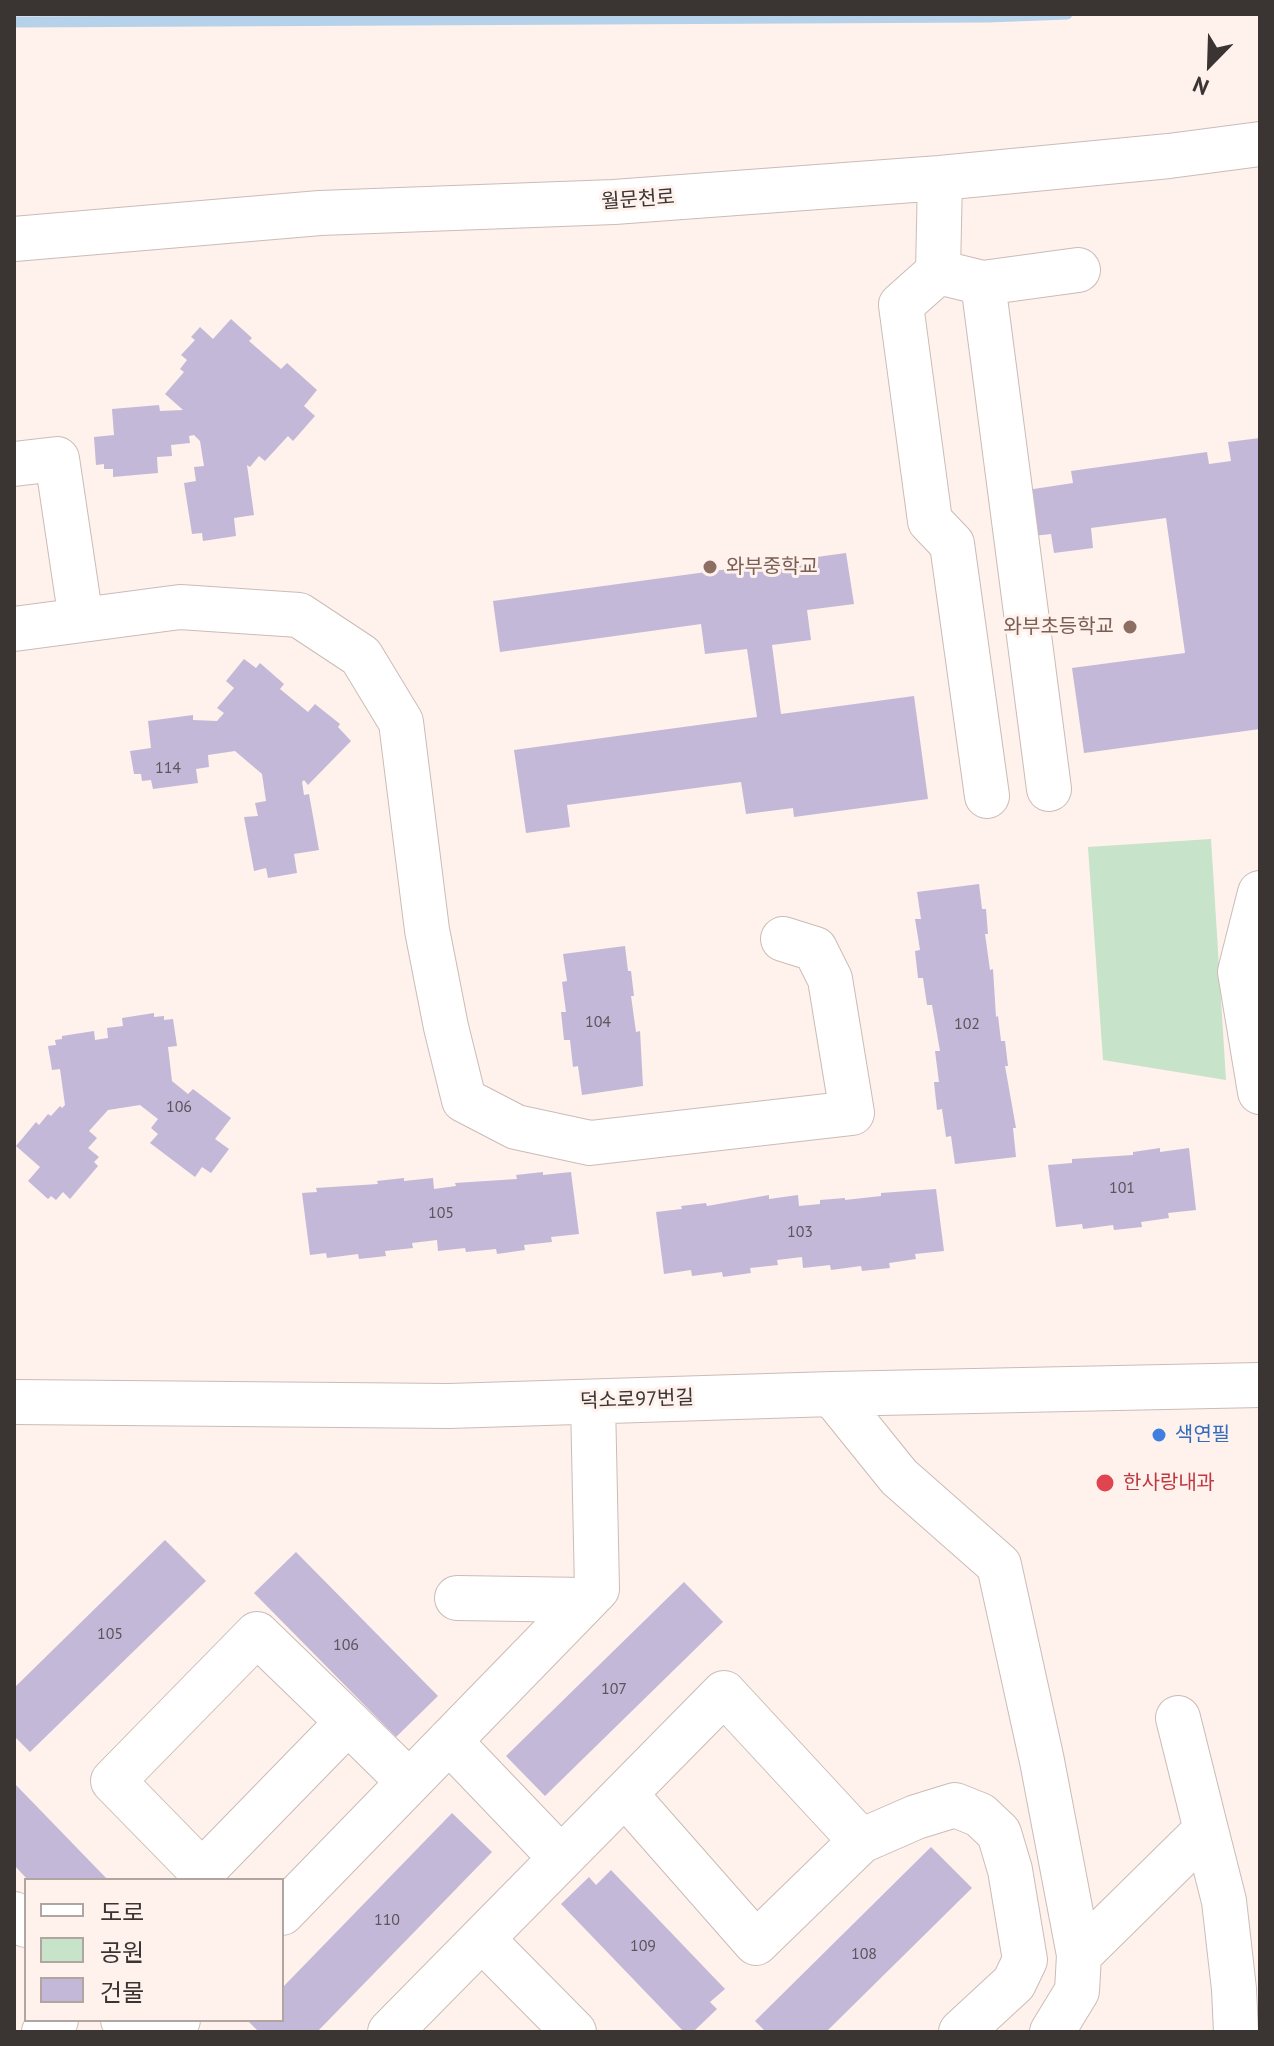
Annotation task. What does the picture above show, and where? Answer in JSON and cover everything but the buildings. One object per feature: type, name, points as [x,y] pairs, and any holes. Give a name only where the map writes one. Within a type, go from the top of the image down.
[{"type":"street","name":"월문천로","points":[[14,239],[320,213],[614,202],[940,178],[1260,144]]},
{"type":"street","points":[[940,178],[938,272],[901,305],[930,521],[952,544],[987,796]]},
{"type":"street","points":[[938,272],[983,283],[1078,270]]},
{"type":"street","points":[[983,283],[1049,789]]},
{"type":"street","points":[[14,464],[57,459],[81,620]]},
{"type":"street","points":[[14,629],[180,607],[299,615],[361,656],[401,722],[427,930],[464,1100],[516,1127],[590,1143],[852,1113],[830,979],[815,949],[783,939]]},
{"type":"street","points":[[1260,893],[1240,972],[1260,1092]]},
{"type":"street","name":"덕소로97번길","points":[[14,1402],[449,1406],[1260,1385]]},
{"type":"street","points":[[832,1394],[899,1477],[999,1565],[1042,1761],[1079,1955],[1077,1991],[1052,2032]]},
{"type":"street","points":[[284,1911],[597,1589],[593,1402]]},
{"type":"street","points":[[457,1598],[586,1600]]},
{"type":"street","points":[[348,1722],[202,1872],[113,1781],[257,1634],[348,1722],[409,1782]]},
{"type":"street","points":[[390,2032],[724,1693],[861,1841]]},
{"type":"street","points":[[1178,1718],[1224,1901],[1236,2032]]},
{"type":"street","points":[[449,1741],[561,1858]]},
{"type":"street","points":[[625,1794],[756,1943],[861,1841],[916,1817],[955,1805],[980,1815],[999,1833],[1010,1870],[1025,1960],[1014,1983],[961,2032]]},
{"type":"street","points":[[1079,1955],[1206,1830]]},
{"type":"street","points":[[482,1939],[574,2032]]},
{"type":"green space","points":[[1211,839],[1226,1080],[1103,1060],[1088,847]]},
{"type":"waterway","points":[[14,22],[1067,14]]},
{"type":"place","name":"와부중학교","points":[[710,567]]},
{"type":"place","name":"와부초등학교","points":[[1130,627]]},
{"type":"place","name":"색연필","points":[[1159,1435]]},
{"type":"place","name":"한사랑내과","points":[[1105,1483]]}]
